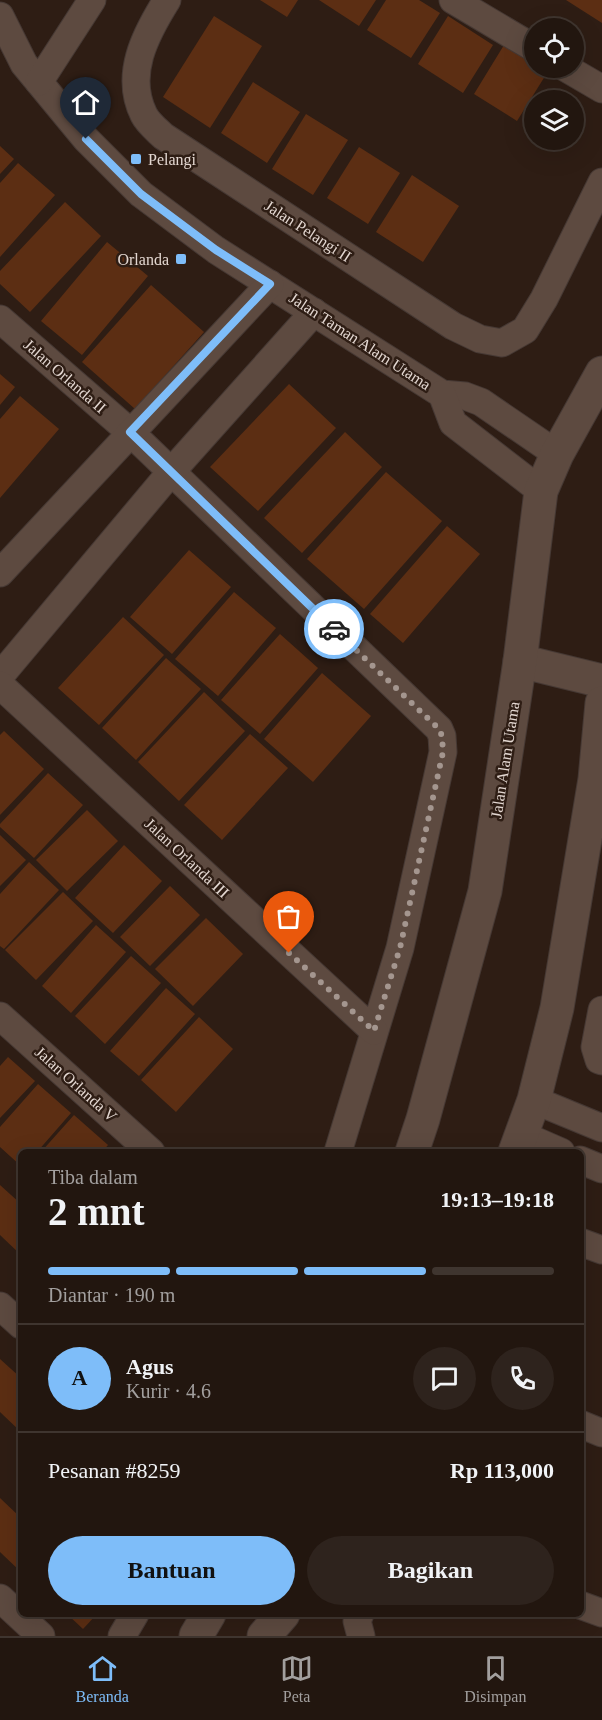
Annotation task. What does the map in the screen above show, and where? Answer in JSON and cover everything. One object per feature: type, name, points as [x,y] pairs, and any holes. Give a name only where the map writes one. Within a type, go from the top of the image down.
[{"type":"main road","name":"Jalan Alam Utama","points":[[413,1149],[484,891],[520,661],[541,491],[556,454],[602,373]]},
{"type":"main road","points":[[520,661],[602,681]]},
{"type":"main road","points":[[518,1144],[534,1100],[557,1008],[595,779],[602,703]]},
{"type":"main road","points":[[196,1636],[207,1617]]},
{"type":"main road","points":[[264,1636],[280,1617]]},
{"type":"street","points":[[39,82],[92,0]]},
{"type":"street","name":"Jalan Pelangi II","points":[[167,0],[136,63],[135,92],[145,117],[163,136],[453,326],[480,339],[502,343],[525,330],[544,299],[602,182]]},
{"type":"street","points":[[453,0],[524,42]]},
{"type":"street","name":"Jalan Taman Alam Utama","points":[[0,16],[24,64],[86,139],[141,194],[216,250],[442,394],[465,396],[481,402],[556,454]]},
{"type":"street","points":[[583,78],[602,89]]},
{"type":"street","points":[[0,573],[270,284]]},
{"type":"street","points":[[0,676],[171,472],[314,312]]},
{"type":"street","name":"Jalan Orlanda II","points":[[0,319],[130,432],[439,729],[443,752],[400,948],[374,1031]]},
{"type":"street","name":"Jalan Taman Alam Utama","points":[[442,394],[453,423],[541,491]]},
{"type":"street","name":"Jalan Orlanda III","points":[[0,685],[374,1031]]},
{"type":"street","points":[[602,1010],[595,1047],[599,1060],[602,1061]]},
{"type":"street","name":"Jalan Orlanda V","points":[[0,1016],[148,1149]]},
{"type":"street","points":[[339,1149],[374,1031]]},
{"type":"street","points":[[534,1100],[602,1128]]},
{"type":"street","points":[[518,1144],[545,1149]]},
{"type":"street","points":[[584,1162],[602,1169]]},
{"type":"street","points":[[584,1243],[602,1250]]},
{"type":"street","points":[[0,1306],[18,1322]]},
{"type":"street","points":[[584,1425],[602,1432]]},
{"type":"street","points":[[0,1598],[18,1615]]},
{"type":"street","points":[[584,1606],[602,1613]]},
{"type":"street","points":[[20,1617],[41,1636]]},
{"type":"street","points":[[122,1636],[133,1617]]},
{"type":"street","points":[[359,1617],[357,1621],[361,1636]]},
{"type":"building","points":[[260,0],[298,0],[287,17]]},
{"type":"building","points":[[319,0],[376,0],[359,26]]},
{"type":"building","points":[[386,0],[419,0],[440,13],[411,58],[367,30]]},
{"type":"building","points":[[566,0],[602,0],[602,23]]},
{"type":"building","points":[[214,16],[262,46],[210,128],[163,97]]},
{"type":"building","points":[[448,16],[493,45],[463,93],[418,64]]},
{"type":"building","points":[[504,45],[524,58],[524,78],[544,78],[536,90],[524,90],[524,110],[517,121],[474,94]]},
{"type":"building","points":[[253,82],[300,112],[267,163],[221,133]]},
{"type":"building","points":[[306,114],[348,140],[313,195],[272,169]]},
{"type":"building","points":[[0,146],[14,159],[0,174]]},
{"type":"building","points":[[359,147],[400,173],[368,224],[327,198]]},
{"type":"building","points":[[18,163],[55,195],[0,257],[0,183]]},
{"type":"building","points":[[412,175],[459,206],[423,262],[376,232]]},
{"type":"building","points":[[65,202],[101,236],[30,312],[0,284],[0,271]]},
{"type":"building","points":[[107,242],[148,276],[82,355],[41,321]]},
{"type":"building","points":[[151,285],[204,332],[135,409],[82,362]]},
{"type":"building","points":[[0,374],[15,387],[0,405]]},
{"type":"building","points":[[289,384],[336,428],[258,511],[210,467]]},
{"type":"building","points":[[20,396],[59,429],[0,498],[0,419]]},
{"type":"building","points":[[345,432],[382,467],[302,553],[264,518]]},
{"type":"building","points":[[386,472],[442,521],[364,609],[307,559]]},
{"type":"building","points":[[447,526],[480,554],[403,643],[370,614]]},
{"type":"building","points":[[189,550],[231,587],[172,654],[130,617]]},
{"type":"building","points":[[234,592],[276,628],[218,696],[175,659]]},
{"type":"building","points":[[123,617],[164,655],[99,725],[58,688]]},
{"type":"building","points":[[280,634],[318,668],[260,734],[221,700]]},
{"type":"building","points":[[166,658],[201,689],[136,760],[102,728]]},
{"type":"building","points":[[322,673],[371,716],[313,782],[264,739]]},
{"type":"building","points":[[204,692],[245,731],[179,801],[138,762]]},
{"type":"building","points":[[4,731],[44,769],[0,815],[0,735]]},
{"type":"building","points":[[250,734],[288,768],[222,840],[184,805]]},
{"type":"building","points":[[48,773],[83,805],[34,858],[0,827],[0,824]]},
{"type":"building","points":[[87,810],[118,841],[67,891],[36,860]]},
{"type":"building","points":[[0,835],[26,860],[0,886]]},
{"type":"building","points":[[124,845],[162,881],[113,933],[75,898]]},
{"type":"building","points":[[29,862],[59,890],[4,949],[0,946],[0,894]]},
{"type":"building","points":[[170,886],[200,915],[150,966],[120,937]]},
{"type":"building","points":[[63,892],[93,921],[36,980],[5,950]]},
{"type":"building","points":[[206,918],[243,954],[193,1006],[155,969]]},
{"type":"building","points":[[96,925],[126,952],[71,1013],[42,986]]},
{"type":"building","points":[[131,956],[161,983],[105,1044],[75,1016]]},
{"type":"building","points":[[166,988],[195,1014],[139,1076],[110,1051]]},
{"type":"building","points":[[199,1017],[233,1049],[176,1112],[141,1080]]},
{"type":"building","points":[[8,1057],[35,1081],[0,1118],[0,1066]]},
{"type":"building","points":[[38,1084],[71,1113],[40,1149],[18,1149],[18,1163],[0,1147],[0,1127]]},
{"type":"building","points":[[74,1115],[108,1145],[105,1149],[44,1149]]},
{"type":"building","points":[[0,1185],[18,1201],[18,1252],[0,1235]]},
{"type":"building","points":[[0,1359],[18,1375],[18,1429],[0,1412]]},
{"type":"building","points":[[0,1498],[18,1515],[18,1569],[0,1552]]},
{"type":"building","points":[[70,1617],[94,1617],[83,1629]]},
{"type":"way so far","points":[[289,953],[374,1031],[400,948],[443,752],[439,729],[334,629]]},
{"type":"place","name":"Pelangi","points":[[136,159]]},
{"type":"place","name":"Orlanda","points":[[181,259]]},
{"type":"route","points":[[86,139],[141,194],[216,250],[270,284],[130,432],[334,629]]}]
